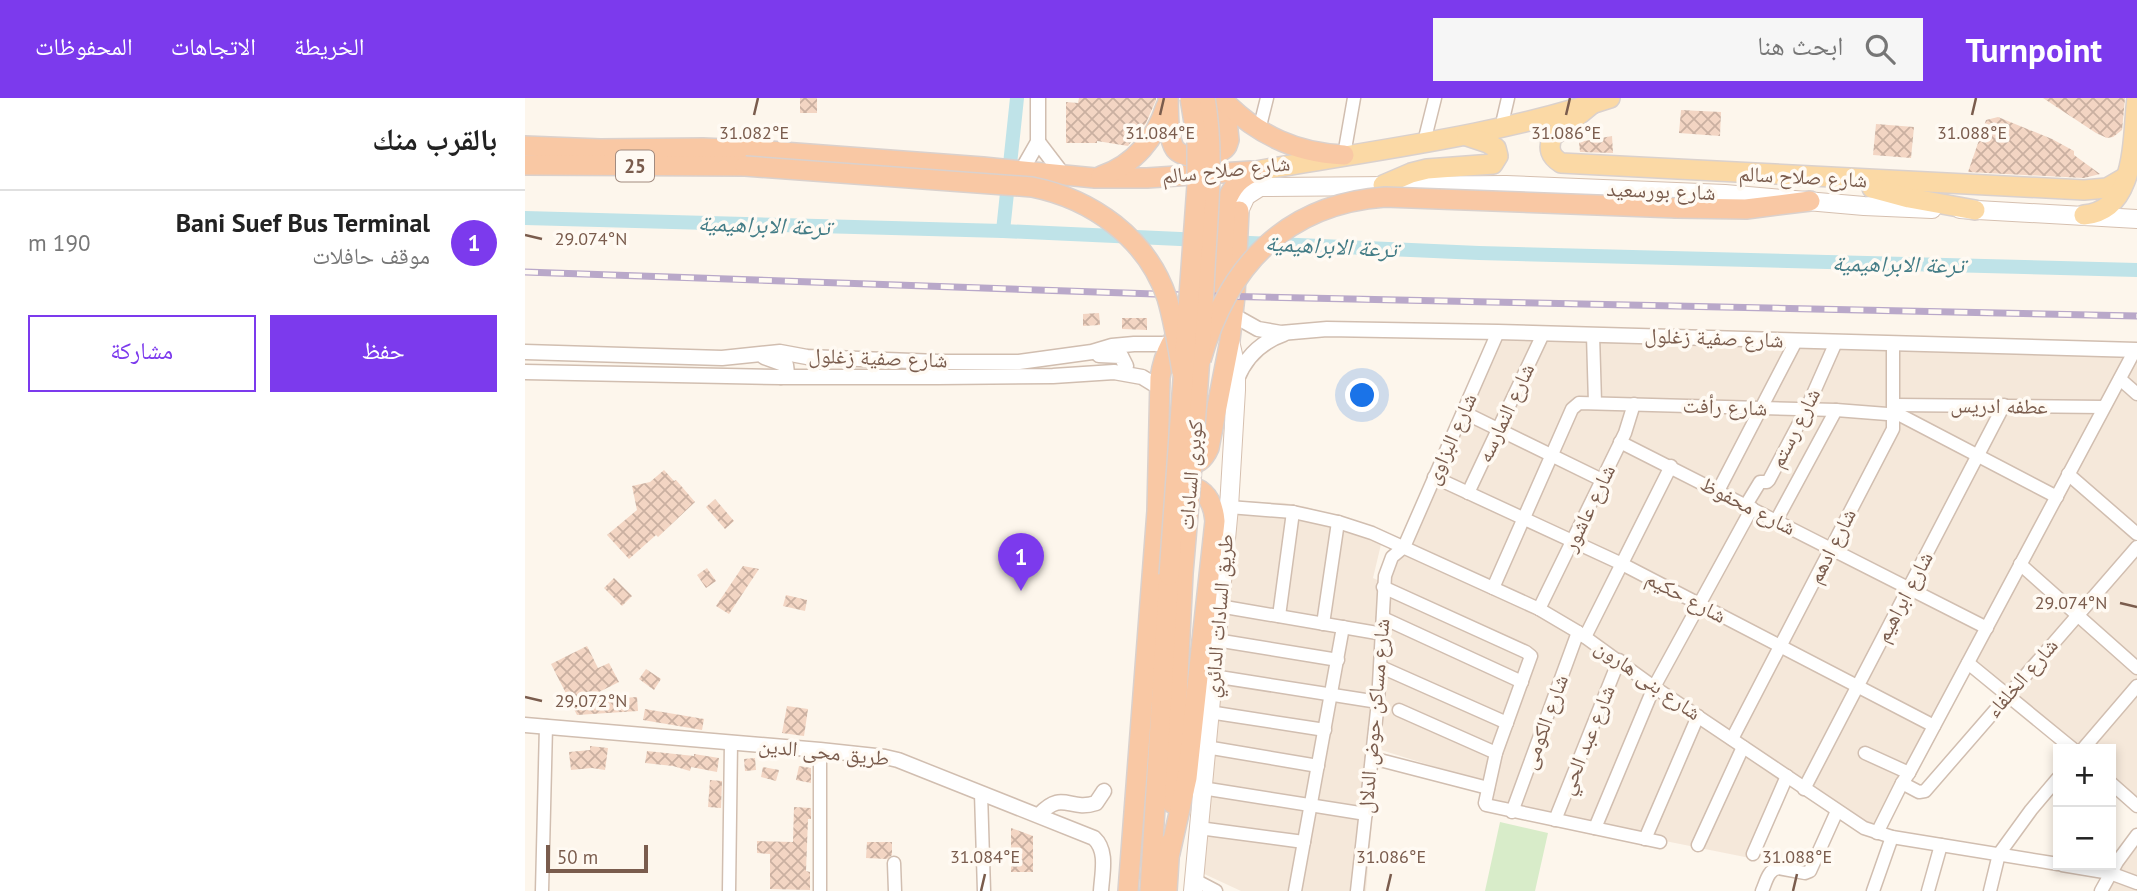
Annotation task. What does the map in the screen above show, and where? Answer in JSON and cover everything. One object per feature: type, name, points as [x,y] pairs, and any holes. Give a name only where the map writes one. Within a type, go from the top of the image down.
[{"type":"highway","points":[[1168,98],[1172,142],[1179,153],[1191,157],[1218,152],[1227,146],[1229,140],[1218,99]]},
{"type":"highway","points":[[1095,178],[1122,166],[1143,149],[1159,125],[1168,98]]},
{"type":"highway","name":"كوبرى السادات","points":[[1161,853],[1176,574],[1182,372],[1197,185],[1197,141],[1190,98]]},
{"type":"highway","points":[[1218,99],[1259,130],[1291,146],[1344,155]]},
{"type":"highway","name":"كوبرى السادات","points":[[1176,574],[1201,360],[1212,167],[1210,132],[1218,99]]},
{"type":"highway","name":"25","points":[[525,146],[599,158]]},
{"type":"highway","name":"شارع صلاح سالم","points":[[599,158],[724,148],[1023,170],[1095,178],[1256,171]]},
{"type":"highway","name":"كوبرى السادات","points":[[599,158],[1032,187],[1063,194],[1118,227],[1151,265],[1166,296],[1173,320],[1182,372]]},
{"type":"highway","name":"25","points":[[525,165],[599,158]]},
{"type":"highway","points":[[1159,445],[1165,457],[1177,464],[1189,465],[1206,457],[1233,315],[1228,265],[1232,211],[1229,194],[1240,179],[1256,171]]},
{"type":"highway","points":[[1201,360],[1218,310],[1256,254],[1279,234],[1305,217],[1354,200],[1385,197],[1746,209],[1809,201]]},
{"type":"highway","points":[[1128,891],[1157,510],[1163,360],[1169,344],[1213,296],[1228,265]]},
{"type":"highway","points":[[1157,510],[1164,496],[1171,490],[1190,486],[1207,495],[1222,514],[1219,606]]},
{"type":"highway","points":[[1150,891],[1187,778],[1222,514]]},
{"type":"highway","points":[[1161,853],[1167,891]]},
{"type":"main road","points":[[2084,215],[2101,212],[2115,201],[2132,174],[2131,150],[2137,98]]},
{"type":"main road","name":"شارع صلاح سالم","points":[[1256,171],[1501,128],[1560,106],[1602,100]]},
{"type":"main road","name":"شارع صلاح سالم","points":[[1602,100],[1552,137],[1549,144],[1554,159],[1561,163],[2084,190],[2107,188],[2132,174]]},
{"type":"main road","points":[[1383,185],[1427,169],[1489,166],[1496,160],[1498,152],[1493,145],[1462,135]]},
{"type":"main road","points":[[1844,179],[1909,198],[1975,210]]},
{"type":"main road","name":"شارع بورسعيد","points":[[1232,211],[1246,196],[1260,187],[1506,185],[1725,194],[2137,219]]},
{"type":"main road","name":"طريق السادات الدائري","points":[[1222,514],[1235,381],[1230,340]]},
{"type":"main road","name":"طريق السادات الدائري","points":[[1194,885],[1219,606]]},
{"type":"street","points":[[1023,170],[1038,142],[1038,98]]},
{"type":"street","points":[[1259,130],[1267,98]]},
{"type":"street","points":[[1344,155],[1353,98]]},
{"type":"street","points":[[1424,142],[1434,98]]},
{"type":"street","points":[[1501,128],[1508,98]]},
{"type":"street","points":[[1038,142],[1064,176]]},
{"type":"street","name":"شارع صفية زغلول","points":[[1233,315],[1258,329],[1281,333],[1327,329],[1498,332],[2136,350]]},
{"type":"street","name":"شارع صفية زغلول","points":[[1235,381],[1245,361],[1253,353],[1271,339],[1292,332]]},
{"type":"street","name":"شارع البزاوى","points":[[1404,547],[1498,332]]},
{"type":"street","name":"شارع النمارسه","points":[[1468,493],[1543,334]]},
{"type":"street","points":[[1593,335],[1595,403]]},
{"type":"street","name":"شارع صفية زغلول","points":[[525,352],[722,358],[780,352],[807,357],[1020,362],[1134,344],[1230,340]]},
{"type":"street","points":[[1717,491],[1796,341]]},
{"type":"street","name":"شارع رستم","points":[[1749,507],[1760,482],[1768,482],[1806,410],[1836,342]]},
{"type":"street","name":"شارع ادهم","points":[[1698,845],[1780,647],[1893,429],[1893,343]]},
{"type":"street","points":[[1877,833],[2136,350]]},
{"type":"street","points":[[1087,352],[1121,356],[1126,366],[1123,372]]},
{"type":"street","points":[[756,355],[786,365],[787,373],[781,377]]},
{"type":"street","name":"شارع صفية زغلول","points":[[525,372],[781,377],[1053,376],[1123,372],[1142,377],[1160,388]]},
{"type":"street","points":[[2120,379],[2137,394]]},
{"type":"street","name":"شارع رأفت","points":[[1493,588],[1573,406],[1579,403],[1806,410],[1894,409],[2056,497]]},
{"type":"street","name":"شارع عاشور","points":[[1539,609],[1621,442],[1634,404]]},
{"type":"street","name":"عطفه ادريس","points":[[1894,409],[2004,405],[2105,407]]},
{"type":"street","name":"شارع ابراهيم","points":[[1804,789],[2004,405]]},
{"type":"street","points":[[1776,520],[1836,410]]},
{"type":"street","points":[[1463,412],[1602,480]]},
{"type":"street","name":"شارع محفوظ","points":[[1621,442],[1987,628]]},
{"type":"street","name":"شارع الكومى","points":[[1512,812],[1582,635],[1622,564],[1671,466]]},
{"type":"street","points":[[2068,474],[2137,534]]},
{"type":"street","name":"شارع حكيم","points":[[1434,477],[1622,564],[1934,726]]},
{"type":"street","points":[[1595,828],[1654,687],[1749,507]]},
{"type":"street","points":[[1279,616],[1293,512]]},
{"type":"street","name":"شارع بنى هارون","points":[[1222,514],[1293,512],[1338,522],[1372,533],[1539,609],[1582,635],[1654,687],[1864,828],[1892,837],[2053,863]]},
{"type":"street","points":[[1323,624],[1338,522]]},
{"type":"street","name":"شارع مساكن حوض الدلال","points":[[1357,891],[1381,667],[1383,587],[1392,557],[1404,547]]},
{"type":"street","name":"شارع الخلفاء","points":[[1906,778],[1919,792],[1925,791],[2137,547]]},
{"type":"street","points":[[2020,564],[2137,668]]},
{"type":"street","points":[[1383,587],[1529,654],[1531,660],[1496,753],[1486,805],[1660,842]]},
{"type":"street","points":[[1219,606],[1383,634]]},
{"type":"street","points":[[1383,618],[1522,682]]},
{"type":"street","points":[[1295,891],[1343,627]]},
{"type":"street","points":[[1216,640],[1338,660]]},
{"type":"street","name":"شارع عبد الحي","points":[[1555,820],[1619,660]]},
{"type":"street","points":[[1968,663],[2067,744]]},
{"type":"street","points":[[1381,667],[1507,723]]},
{"type":"street","points":[[1213,676],[1378,702]]},
{"type":"street","points":[[2087,744],[2137,685]]},
{"type":"street","points":[[1399,710],[1496,753]]},
{"type":"street","points":[[1209,712],[1325,730]]},
{"type":"street","points":[[1645,839],[1698,716]]},
{"type":"street","name":"طريق محى الدين","points":[[525,725],[820,750],[898,760],[1087,834],[1099,843],[1102,850],[1101,891]]},
{"type":"street","points":[[542,891],[546,726]]},
{"type":"street","points":[[729,891],[731,742]]},
{"type":"street","points":[[1206,747],[1318,766]]},
{"type":"street","points":[[820,750],[820,891]]},
{"type":"street","points":[[1865,753],[1906,778]]},
{"type":"street","points":[[1372,758],[1488,789]]},
{"type":"street","points":[[1753,854],[1787,776]]},
{"type":"street","points":[[1990,891],[1999,854],[2053,784]]},
{"type":"street","points":[[2116,787],[2137,806]]},
{"type":"street","points":[[1202,788],[1366,814]]},
{"type":"street","points":[[1038,815],[1058,801],[1082,806],[1095,803],[1104,791]]},
{"type":"street","points":[[981,793],[984,891]]},
{"type":"street","points":[[1762,891],[1774,869],[1808,872],[1837,811]]},
{"type":"street","points":[[1199,828],[1304,842]]},
{"type":"street","points":[[2101,891],[2110,873],[2137,835]]},
{"type":"street","points":[[1873,891],[1892,837]]},
{"type":"street","points":[[1929,891],[1941,845]]},
{"type":"street","points":[[894,863],[895,891]]},
{"type":"street","name":"شارع بنى هارون","points":[[2093,870],[2137,883]]},
{"type":"street","points":[[1194,885],[1216,891]]},
{"type":"shaded area","points":[[1499,332],[2133,351],[1877,832],[1564,621],[1405,546]]},
{"type":"shaded area","points":[[2137,352],[2137,806],[2116,787],[2116,744],[2065,744],[1969,663]]},
{"type":"shaded area","points":[[1243,501],[1307,507],[1351,521],[1383,536],[1373,578],[1384,583],[1404,548],[1539,611],[1786,776],[1750,858],[1490,806],[1490,784],[1378,749],[1366,891],[1241,891],[1200,872],[1237,512]]},
{"type":"shaded area","points":[[2137,837],[2137,891],[2103,891]]},
{"type":"green space","points":[[1500,822],[1548,833],[1535,891],[1485,891]]},
{"type":"building","points":[[800,98],[817,98],[817,113],[800,113]]},
{"type":"building","points":[[1079,98],[1156,100],[1146,123],[1128,146],[1097,141],[1066,143],[1066,102],[1078,103]]},
{"type":"building","points":[[2043,98],[2125,98],[2122,130],[2107,138]]},
{"type":"building","points":[[1681,110],[1721,112],[1720,136],[1679,133]]},
{"type":"building","points":[[1998,117],[2074,151],[2074,155],[2100,174],[2084,178],[1968,172],[1986,120]]},
{"type":"building","points":[[1876,124],[1914,127],[1911,158],[1873,155]]},
{"type":"building","points":[[1612,136],[1613,153],[1580,152],[1579,142]]},
{"type":"building","points":[[1099,313],[1100,325],[1083,326],[1083,314]]},
{"type":"building","points":[[1122,318],[1147,318],[1147,330],[1122,329]]},
{"type":"building","points":[[664,470],[695,502],[658,537],[656,535],[629,559],[607,535],[637,510],[632,486],[650,482]]},
{"type":"building","points":[[715,499],[734,521],[725,529],[706,507]]},
{"type":"building","points":[[743,566],[759,569],[729,614],[716,606]]},
{"type":"building","points":[[707,568],[716,581],[706,588],[697,575]]},
{"type":"building","points":[[614,578],[632,596],[622,606],[604,588]]},
{"type":"building","points":[[786,595],[807,600],[805,611],[783,606]]},
{"type":"building","points":[[587,646],[598,668],[609,663],[619,682],[581,701],[637,697],[638,711],[577,715],[551,664]]},
{"type":"building","points":[[646,669],[661,679],[654,690],[639,679]]},
{"type":"building","points":[[787,706],[808,709],[804,736],[782,733]]},
{"type":"building","points":[[645,709],[704,719],[702,730],[643,720]]},
{"type":"building","points":[[590,746],[608,748],[605,770],[571,770],[569,752],[590,750]]},
{"type":"building","points":[[647,751],[719,758],[717,772],[691,767],[690,771],[645,763]]},
{"type":"building","points":[[755,758],[756,770],[745,771],[744,759]]},
{"type":"building","points":[[799,766],[811,768],[811,783],[796,780]]},
{"type":"building","points":[[763,767],[779,770],[776,781],[761,777]]},
{"type":"building","points":[[710,780],[722,781],[721,808],[708,807]]},
{"type":"building","points":[[794,807],[811,808],[811,819],[808,819],[806,871],[810,872],[810,890],[770,889],[770,854],[757,853],[757,841],[793,842]]},
{"type":"building","points":[[1011,828],[1033,836],[1033,872],[1011,872]]},
{"type":"building","points":[[867,842],[892,842],[892,855],[887,859],[866,858]]},
{"type":"waterway","points":[[1003,231],[1017,98]]},
{"type":"waterway","name":"ترعة الابراهيمية","points":[[525,218],[1003,231],[1202,240]]},
{"type":"waterway","name":"ترعة الابراهيمية","points":[[1229,242],[1479,253],[2137,270]]},
{"type":"railway","points":[[525,272],[1213,296],[2137,316]]},
{"type":"place","name":"Bani Suef Bus Terminal","points":[[1021,591]]}]
